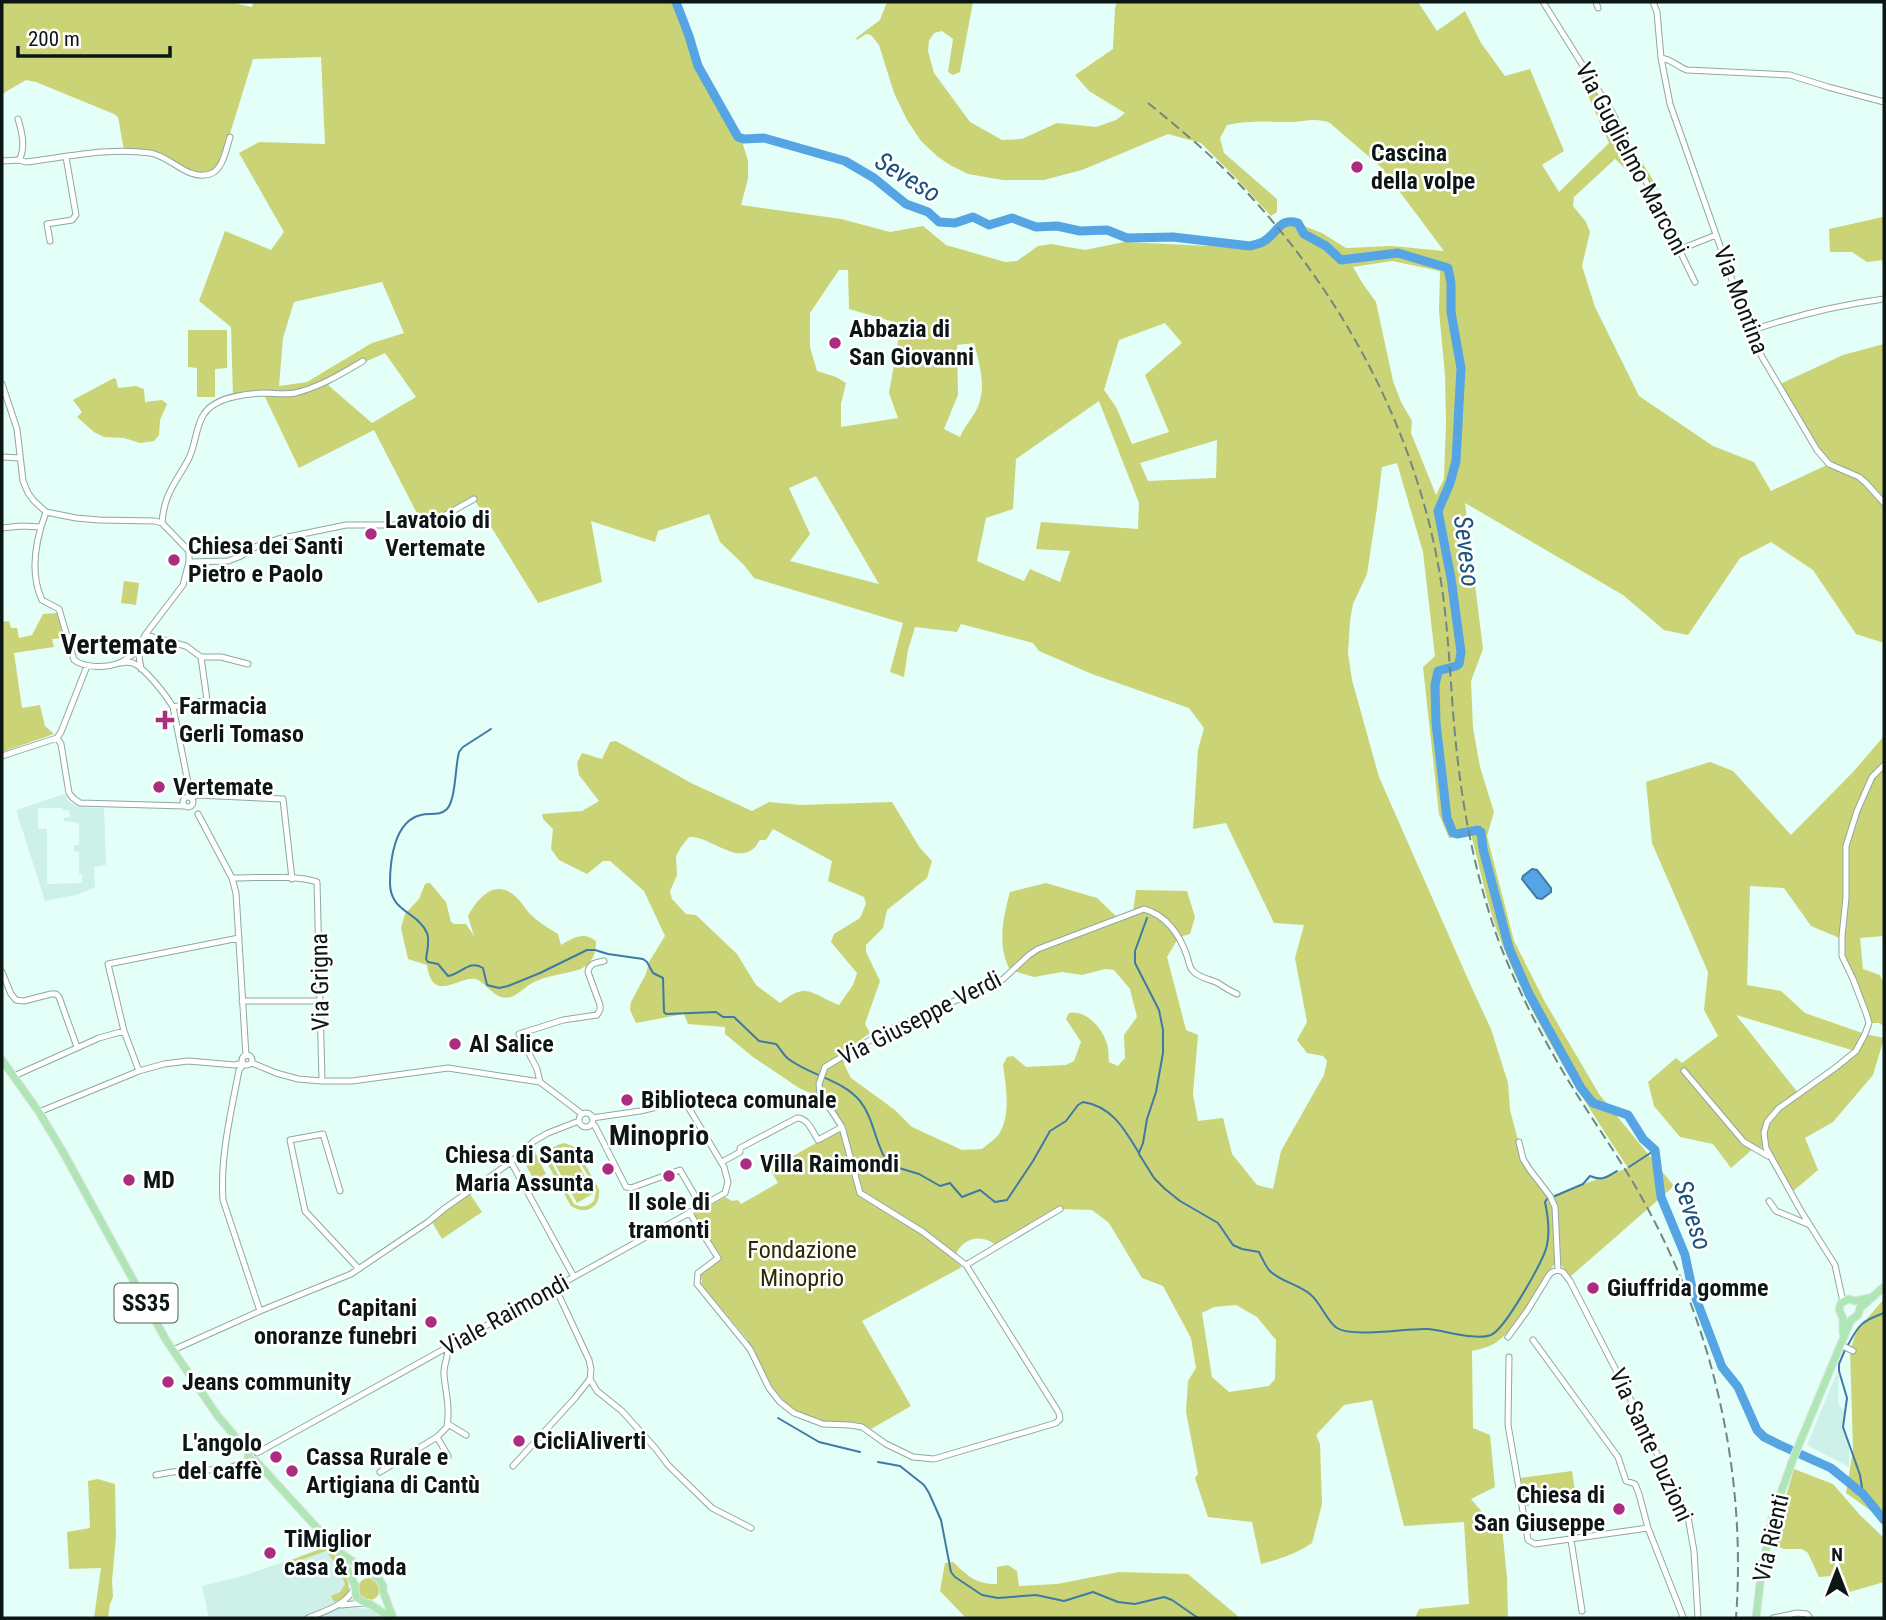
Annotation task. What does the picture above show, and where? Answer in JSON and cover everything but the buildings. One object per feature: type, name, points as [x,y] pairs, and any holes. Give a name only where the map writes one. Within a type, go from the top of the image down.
[{"type":"main road","name":"SS35","points":[[2,1060],[39,1112],[173,1350],[217,1415],[339,1552],[381,1582],[392,1618]]},
{"type":"main road","points":[[1855,1303],[1858,1315],[1847,1319],[1839,1310],[1843,1301],[1855,1303],[1872,1298],[1884,1286]]},
{"type":"main road","name":"Via Rienti","points":[[1756,1618],[1772,1518],[1798,1447],[1846,1346],[1847,1319]]},
{"type":"main road","name":"SS35","points":[[339,1552],[357,1598],[392,1618]]},
{"type":"main road","points":[[354,1587],[359,1578],[371,1575]]},
{"type":"main road","points":[[367,1604],[379,1600],[383,1591]]},
{"type":"street","name":"Via Guglielmo Marconi","points":[[1543,2],[1612,112],[1695,282]]},
{"type":"street","name":"Via Montina","points":[[1653,2],[1657,12],[1661,58],[1670,104],[1750,331],[1762,357],[1817,450],[1829,464],[1859,477],[1884,503]]},
{"type":"street","points":[[1661,58],[1687,69],[1790,75],[1884,102]]},
{"type":"street","points":[[18,119],[22,134],[22,154],[19,160]]},
{"type":"street","points":[[2,161],[26,162],[124,150],[153,153],[187,172],[207,175],[220,166],[230,138]]},
{"type":"street","points":[[50,241],[47,224],[72,220],[76,215],[66,157]]},
{"type":"street","points":[[1681,249],[1716,235]]},
{"type":"street","points":[[1750,331],[1836,306],[1884,299]]},
{"type":"street","points":[[162,523],[163,505],[174,481],[190,457],[202,415],[211,407],[233,397],[263,393],[293,394],[321,385],[363,361]]},
{"type":"street","points":[[2,384],[17,429],[23,481],[28,493],[46,512],[99,520],[155,521],[162,523],[189,551],[183,585],[145,635],[138,649],[121,663]]},
{"type":"street","points":[[2,457],[20,458]]},
{"type":"street","points":[[189,562],[228,561],[278,539],[346,526],[396,526],[442,517],[474,499]]},
{"type":"street","points":[[46,512],[36,550],[36,581],[42,600],[59,610],[74,660],[88,666],[130,662],[141,669],[167,698],[173,707],[188,781],[187,802],[198,814],[232,878],[236,893],[246,1056],[251,1057],[239,1070],[225,1147],[222,1185],[223,1200],[260,1311]]},
{"type":"street","points":[[2,528],[41,527]]},
{"type":"street","points":[[145,635],[186,646],[201,657],[220,657],[248,664]]},
{"type":"street","points":[[138,649],[141,669]]},
{"type":"street","points":[[173,707],[207,700],[201,657]]},
{"type":"street","points":[[2,756],[57,737],[61,733],[88,666]]},
{"type":"street","points":[[57,737],[61,744],[69,793],[80,803],[170,804],[187,802],[197,795],[283,799],[292,878],[232,878]]},
{"type":"street","points":[[1843,1301],[1835,1265],[1766,1148],[1764,1133],[1767,1122],[1779,1108],[1856,1051],[1869,1023],[1842,957],[1846,846],[1871,777],[1884,765]]},
{"type":"street","name":"Via Grigna","points":[[292,878],[317,882],[322,1081]]},
{"type":"street","name":"Via Giuseppe Verdi","points":[[966,1265],[923,1232],[860,1193],[842,1127],[822,1097],[819,1084],[825,1067],[884,1032],[1002,980],[1038,949],[1144,909],[1153,911],[1178,936],[1195,975],[1237,994]]},
{"type":"street","points":[[139,1071],[124,1031],[108,964],[239,937]]},
{"type":"street","points":[[540,1082],[537,1069],[519,1034],[563,1020],[597,1015],[600,1004],[588,972],[593,963],[604,961]]},
{"type":"street","points":[[2,972],[10,994],[16,1000],[23,1001],[51,993],[59,996],[77,1047]]},
{"type":"street","points":[[243,1001],[320,1001]]},
{"type":"street","points":[[14,1076],[99,1038],[124,1031]]},
{"type":"street","points":[[39,1112],[139,1071],[164,1064],[246,1063],[298,1079],[322,1081],[352,1081],[448,1068],[540,1082],[582,1114],[588,1114],[622,1183],[631,1188],[680,1170],[701,1206]]},
{"type":"street","points":[[1684,1071],[1744,1142],[1771,1157]]},
{"type":"street","points":[[579,1121],[585,1127],[592,1121],[682,1101],[722,1163],[740,1152],[740,1148],[797,1118],[806,1121],[818,1140],[842,1127]]},
{"type":"street","points":[[173,1350],[351,1274],[511,1162],[534,1141],[579,1121],[582,1114]]},
{"type":"street","points":[[340,1191],[323,1134],[290,1140],[305,1212],[359,1269]]},
{"type":"street","points":[[1508,1337],[1549,1275],[1558,1270],[1555,1207],[1523,1159],[1519,1142]]},
{"type":"street","points":[[511,1162],[574,1277]]},
{"type":"street","name":"Viale Raimondi","points":[[156,1475],[226,1469],[253,1457],[724,1193],[728,1182],[722,1163]]},
{"type":"street","points":[[1769,1202],[1776,1211],[1810,1225]]},
{"type":"street","points":[[690,1212],[718,1258],[698,1273],[697,1284],[750,1349],[769,1388],[780,1402],[794,1413],[823,1424],[862,1427],[886,1444],[913,1457],[934,1459],[1018,1436],[1056,1423],[1060,1419],[1059,1413],[966,1265],[1060,1209]]},
{"type":"street","name":"Via Sante Duzioni","points":[[1558,1270],[1570,1281],[1688,1517],[1694,1551],[1698,1618]]},
{"type":"street","points":[[513,1466],[590,1379],[589,1360],[555,1287]]},
{"type":"street","points":[[1839,1289],[1855,1303]]},
{"type":"street","points":[[1533,1340],[1618,1457],[1626,1481],[1635,1484],[1648,1528],[1684,1617],[1676,1618]]},
{"type":"street","points":[[380,1472],[442,1434],[447,1423],[449,1404],[444,1369],[449,1353],[447,1346]]},
{"type":"street","points":[[1509,1357],[1508,1425],[1528,1540],[1535,1544],[1648,1528]]},
{"type":"street","points":[[590,1379],[597,1391],[622,1410],[668,1465],[712,1508],[751,1528]]},
{"type":"street","points":[[447,1423],[466,1435]]},
{"type":"street","points":[[437,1437],[448,1456]]},
{"type":"street","points":[[1572,1540],[1582,1611]]},
{"type":"street","points":[[309,1618],[349,1598],[354,1587]]},
{"type":"street","points":[[338,1605],[367,1604]]},
{"type":"street","points":[[1773,1618],[1797,1613],[1807,1614],[1810,1618]]},
{"type":"shaded area","points":[[64,794],[69,802],[80,807],[104,808],[106,865],[94,867],[95,887],[76,895],[45,901],[16,810]],"holes":[[[38,808],[69,810],[70,817],[64,818],[64,821],[79,823],[79,845],[74,845],[74,851],[79,852],[79,874],[82,874],[82,883],[47,884],[47,829],[38,829]]]},
{"type":"shaded area","points":[[1837,1372],[1838,1403],[1844,1411],[1842,1427],[1849,1448],[1849,1467],[1807,1445]]},
{"type":"shaded area","points":[[329,1546],[349,1582],[349,1592],[339,1600],[343,1607],[372,1609],[386,1618],[313,1618],[312,1615],[304,1618],[209,1618],[202,1586],[243,1576]]},
{"type":"green space","points":[[2,2],[229,2],[252,7],[253,2],[673,2],[697,69],[732,131],[742,141],[748,161],[748,179],[741,205],[841,219],[890,232],[923,226],[946,245],[1005,262],[1017,261],[1038,246],[1051,244],[1085,250],[1124,242],[1250,246],[1266,240],[1282,224],[1291,221],[1322,233],[1346,248],[1392,246],[1444,251],[1382,168],[1330,123],[1320,120],[1235,123],[1227,125],[1220,138],[1224,153],[1277,199],[1277,212],[1271,216],[1201,143],[1168,134],[1082,170],[1044,180],[1003,180],[968,174],[938,157],[921,141],[894,93],[879,45],[871,35],[866,34],[857,40],[856,38],[880,20],[887,2],[973,2],[960,72],[953,75],[948,72],[953,39],[942,31],[934,33],[929,41],[928,51],[934,73],[970,122],[1002,140],[1022,139],[1057,123],[1096,127],[1116,120],[1125,113],[1089,91],[1075,75],[1113,49],[1117,2],[1418,2],[1437,31],[1465,11],[1481,43],[1505,76],[1530,69],[1564,151],[1542,165],[1559,192],[1609,143],[1581,80],[1584,67],[1659,190],[1633,176],[1615,159],[1574,197],[1573,206],[1586,222],[1590,232],[1582,266],[1595,307],[1639,396],[1713,446],[1754,462],[1771,491],[1829,464],[1778,385],[1843,355],[1884,344],[1884,643],[1856,634],[1813,570],[1771,542],[1740,558],[1688,635],[1664,630],[1623,595],[1465,503],[1483,649],[1471,681],[1473,728],[1480,767],[1494,812],[1487,836],[1514,941],[1545,1002],[1599,1094],[1674,1186],[1571,1276],[1557,1261],[1523,1314],[1507,1333],[1492,1345],[1472,1351],[1473,1428],[1490,1435],[1495,1487],[1471,1499],[1495,1527],[1502,1527],[1508,1618],[1415,1618],[1419,1609],[1469,1604],[1464,1522],[1404,1526],[1372,1400],[1344,1405],[1316,1435],[1320,1444],[1322,1504],[1312,1543],[1288,1556],[1261,1564],[1252,1522],[1208,1517],[1195,1478],[1198,1474],[1186,1412],[1188,1381],[1196,1368],[1191,1338],[1163,1286],[1142,1278],[1109,1223],[1092,1210],[1060,1209],[996,1245],[985,1239],[973,1239],[959,1248],[956,1254],[861,1193],[840,1122],[812,1094],[753,1057],[725,1034],[725,1027],[688,1024],[684,1014],[636,1023],[630,1010],[631,1002],[646,974],[649,962],[665,936],[644,891],[610,861],[603,861],[587,874],[559,860],[551,849],[553,829],[543,819],[542,814],[582,811],[599,801],[579,775],[577,763],[582,753],[602,759],[610,742],[616,741],[693,784],[752,811],[769,802],[801,805],[892,802],[920,848],[932,861],[927,878],[887,910],[883,928],[866,945],[866,952],[880,981],[865,1024],[870,1033],[849,1048],[844,1064],[851,1078],[895,1110],[912,1127],[962,1150],[982,1149],[1003,1127],[1007,1100],[1003,1065],[1007,1057],[1013,1056],[1026,1067],[1066,1065],[1074,1061],[1081,1042],[1066,1019],[1069,1013],[1075,1013],[1087,1017],[1098,1027],[1107,1044],[1109,1062],[1118,1066],[1125,1058],[1124,1035],[1137,1017],[1130,989],[1114,970],[1105,969],[1082,975],[1062,972],[1034,977],[1010,970],[1002,942],[1003,922],[1010,892],[1046,883],[1097,898],[1118,918],[1133,912],[1136,890],[1187,891],[1195,917],[1190,934],[1179,937],[1167,957],[1186,1030],[1198,1035],[1193,1094],[1198,1121],[1223,1118],[1232,1154],[1257,1185],[1273,1189],[1281,1151],[1324,1075],[1327,1061],[1323,1056],[1307,1053],[1297,1040],[1307,1022],[1295,958],[1304,925],[1274,923],[1226,823],[1193,829],[1198,750],[1204,728],[1189,708],[1092,674],[1039,651],[1033,643],[961,624],[957,632],[915,627],[904,677],[890,672],[903,623],[754,578],[720,542],[709,514],[658,531],[655,542],[591,521],[602,582],[538,603],[474,499],[442,517],[421,521],[374,430],[299,468],[263,393],[233,397],[231,327],[199,301],[225,231],[271,250],[284,232],[239,153],[259,142],[325,144],[321,57],[253,59],[220,166],[215,172],[198,175],[153,153],[124,150],[118,117],[114,114],[26,80],[2,94]],"holes":[[[1392,261],[1440,271],[1439,311],[1446,423],[1444,479],[1436,495],[1411,433],[1412,421],[1393,381],[1376,302],[1353,267]],[[839,270],[848,270],[849,309],[901,324],[889,393],[898,418],[841,427],[841,404],[846,383],[817,371],[810,347],[810,313]],[[382,282],[404,333],[372,343],[307,382],[279,386],[283,338],[294,302]],[[1165,323],[1182,343],[1145,375],[1169,432],[1132,444],[1116,407],[1104,390],[1119,340]],[[974,343],[981,373],[981,396],[978,408],[960,437],[944,429],[958,395],[957,345]],[[385,353],[416,397],[372,423],[328,385]],[[1099,401],[1139,503],[1138,529],[1041,522],[1036,549],[1070,551],[1060,582],[1030,569],[1024,581],[977,561],[986,518],[1013,509],[1016,459]],[[1217,440],[1216,478],[1148,481],[1140,463]],[[1397,463],[1423,552],[1435,656],[1423,667],[1439,814],[1449,838],[1471,834],[1496,928],[1523,991],[1572,1081],[1628,1168],[1551,1196],[1523,1159],[1510,1110],[1508,1083],[1491,1029],[1379,777],[1352,680],[1348,653],[1350,621],[1353,604],[1367,574],[1382,467]],[[816,476],[879,584],[790,561],[810,534],[789,488]],[[773,829],[832,861],[828,881],[864,897],[866,904],[860,918],[834,934],[831,942],[857,973],[853,985],[839,1005],[803,991],[780,1003],[756,985],[737,954],[696,915],[686,914],[672,899],[670,891],[677,875],[676,856],[689,837],[705,840],[738,853],[753,849],[760,840],[766,840]],[[1236,1305],[1257,1317],[1276,1340],[1275,1379],[1269,1386],[1229,1392],[1212,1377],[1202,1313],[1214,1307]]]},
{"type":"green space","points":[[1884,196],[1884,260],[1867,262],[1852,252],[1830,252],[1829,229],[1883,217]]},
{"type":"green space","points":[[188,330],[227,330],[227,368],[215,369],[215,397],[197,397],[197,368],[188,367]]},
{"type":"green space","points":[[114,378],[118,388],[136,386],[144,389],[145,402],[162,400],[167,404],[160,420],[159,435],[154,441],[140,443],[124,438],[104,437],[77,417],[82,412],[73,400]]},
{"type":"green space","points":[[124,581],[139,583],[136,605],[121,603]]},
{"type":"green space","points":[[57,613],[64,638],[52,639],[54,647],[14,653],[22,708],[40,705],[45,726],[54,734],[2,752],[2,622],[9,621],[11,628],[17,628],[19,638],[32,635],[43,614]]},
{"type":"green space","points":[[1884,736],[1884,936],[1860,938],[1863,969],[1880,975],[1884,985],[1884,1026],[1869,1023],[1842,956],[1842,939],[1811,926],[1784,888],[1750,886],[1747,985],[1781,991],[1805,1013],[1884,1038],[1873,1075],[1833,1122],[1805,1138],[1818,1170],[1791,1193],[1765,1148],[1755,1147],[1731,1168],[1713,1144],[1680,1137],[1654,1106],[1648,1082],[1676,1058],[1682,1063],[1718,1036],[1704,1010],[1708,972],[1652,843],[1646,782],[1710,762],[1733,771],[1791,835]],"holes":[[[1736,1015],[1855,1051],[1799,1094]]]},
{"type":"green space","points":[[430,883],[446,902],[451,922],[466,924],[474,936],[468,916],[471,910],[485,894],[497,889],[504,890],[516,897],[536,920],[558,934],[561,945],[582,936],[596,941],[593,957],[581,969],[539,980],[506,998],[497,995],[478,980],[464,980],[442,986],[435,984],[427,965],[408,959],[401,928],[405,914],[419,899],[425,884]]},
{"type":"green space","name":"Fondazione Minoprio","points":[[841,1129],[859,1193],[927,1237],[962,1267],[862,1321],[911,1406],[871,1429],[856,1422],[819,1421],[786,1404],[772,1386],[747,1339],[701,1284],[700,1275],[720,1258],[693,1215],[725,1197],[732,1201],[738,1200],[741,1204],[778,1183],[770,1169]]},
{"type":"green space","points":[[560,1144],[575,1147],[599,1189],[598,1201],[592,1208],[582,1210],[571,1206],[547,1163],[549,1152]],"holes":[[[564,1147],[573,1150],[596,1190],[594,1201],[589,1205],[574,1204],[551,1162],[553,1154],[559,1149]]]},
{"type":"green space","points":[[571,1151],[594,1193],[577,1203],[553,1161]]},
{"type":"green space","points":[[535,1152],[546,1174],[534,1180],[522,1158]]},
{"type":"green space","points":[[470,1194],[482,1212],[442,1239],[432,1222]]},
{"type":"green space","points":[[1884,1299],[1884,1520],[1846,1493],[1853,1450],[1850,1350],[1857,1330]]},
{"type":"green space","points":[[1794,1469],[1833,1484],[1884,1538],[1884,1582],[1846,1593],[1844,1575],[1819,1577],[1808,1553],[1802,1549],[1784,1549],[1772,1544]]},
{"type":"green space","points":[[1572,1471],[1576,1498],[1525,1506],[1521,1478]]},
{"type":"green space","points":[[98,1479],[115,1484],[113,1597],[108,1618],[94,1618],[101,1568],[69,1569],[67,1532],[90,1528],[88,1481]]},
{"type":"green space","points":[[328,1546],[342,1568],[349,1588],[342,1599],[334,1602],[331,1596],[340,1592],[345,1584],[338,1567],[326,1551],[290,1564],[289,1561]]},
{"type":"green space","points":[[953,1562],[972,1578],[989,1584],[997,1584],[997,1567],[1008,1565],[1017,1571],[1019,1586],[1057,1584],[1119,1572],[1188,1574],[1240,1618],[966,1618],[940,1591],[945,1563]]},
{"type":"green space","points":[[369,1578],[377,1581],[380,1589],[377,1597],[369,1600],[361,1597],[358,1589],[361,1581]]},
{"type":"water","points":[[1532,869],[1537,870],[1551,888],[1551,892],[1542,899],[1537,898],[1522,879]]},
{"type":"waterway","name":"Seveso","points":[[676,2],[698,66],[738,137],[764,138],[845,161],[874,178],[906,204],[928,212],[939,222],[955,223],[973,217],[989,225],[1012,218],[1036,227],[1057,226],[1080,231],[1107,230],[1127,238],[1173,237],[1250,246],[1263,242],[1283,223],[1292,222],[1298,223],[1304,234],[1326,246],[1341,260],[1398,253],[1448,268],[1451,312],[1461,368],[1456,461],[1438,511],[1461,652],[1459,664],[1438,671],[1435,685],[1436,723],[1447,818],[1453,833],[1478,830],[1481,832],[1509,948],[1529,994],[1581,1088],[1593,1103],[1628,1115],[1643,1139],[1655,1150],[1661,1197],[1685,1255],[1692,1288],[1722,1367],[1738,1387],[1757,1430],[1764,1437],[1831,1468],[1863,1494],[1884,1520]]},
{"type":"waterway","points":[[491,729],[459,752],[454,791],[447,809],[441,813],[412,819],[399,833],[395,843],[391,864],[391,893],[399,906],[417,920],[427,933],[428,962],[438,964],[448,976],[470,966],[478,966],[483,968],[487,985],[499,988],[540,973],[587,950],[643,959],[653,973],[663,978],[666,1014],[716,1012],[723,1017],[734,1017],[759,1041],[776,1044],[788,1059],[853,1094],[865,1108],[889,1165],[919,1174],[940,1186],[950,1183],[962,1197],[980,1190],[995,1202],[1007,1200],[1050,1131],[1066,1121],[1083,1102],[1102,1108],[1117,1120],[1139,1153],[1156,1092],[1163,1053],[1163,1030],[1159,1010],[1135,963],[1135,951],[1147,918]]},
{"type":"waterway","points":[[1629,1167],[1655,1150]]},
{"type":"waterway","points":[[1139,1154],[1154,1178],[1165,1189],[1218,1223],[1233,1245],[1259,1252],[1269,1270],[1311,1295],[1330,1322],[1345,1331],[1427,1329],[1468,1336],[1491,1335],[1514,1308],[1544,1253],[1548,1234],[1547,1199]]},
{"type":"waterway","points":[[1555,1196],[1583,1184],[1590,1176],[1604,1178],[1617,1171]]},
{"type":"waterway","points":[[1848,1345],[1862,1324],[1884,1313]]},
{"type":"waterway","points":[[1845,1350],[1839,1364],[1847,1398],[1843,1427],[1860,1475],[1863,1494]]},
{"type":"waterway","points":[[778,1418],[819,1442],[860,1452]]},
{"type":"waterway","points":[[878,1462],[900,1466],[924,1485],[941,1520],[951,1572],[982,1595],[998,1598],[1036,1595],[1064,1601],[1093,1592],[1118,1602],[1135,1604],[1164,1597],[1198,1618]]},
{"type":"railway","points":[[1148,103],[1228,173],[1289,241],[1322,286],[1351,333],[1378,383],[1400,434],[1419,486],[1433,540],[1443,595],[1460,778],[1472,849],[1484,896],[1499,942],[1544,1039],[1638,1191],[1664,1240],[1686,1291],[1719,1397],[1729,1452],[1736,1507],[1736,1618]]},
{"type":"place","name":"Cascina della volpe","points":[[1357,167]]},
{"type":"place","name":"Abbazia di San Giovanni","points":[[835,343]]},
{"type":"place","name":"Lavatoio di Vertemate","points":[[371,534]]},
{"type":"place","name":"Chiesa dei Santi Pietro e Paolo","points":[[174,560]]},
{"type":"place","name":"Farmacia Gerli Tomaso","points":[[165,720]]},
{"type":"place","name":"Vertemate","points":[[159,787]]},
{"type":"place","name":"Al Salice","points":[[455,1044]]},
{"type":"place","name":"Biblioteca comunale","points":[[627,1100]]},
{"type":"place","name":"Villa Raimondi","points":[[746,1164]]},
{"type":"place","name":"Chiesa di Santa Maria Assunta","points":[[608,1169]]},
{"type":"place","name":"Il sole di tramonti","points":[[669,1176]]},
{"type":"place","name":"MD","points":[[129,1180]]},
{"type":"place","name":"Giuffrida gomme","points":[[1593,1288]]},
{"type":"place","name":"Capitani onoranze funebri","points":[[431,1322]]},
{"type":"place","name":"Jeans community","points":[[168,1382]]},
{"type":"place","name":"CicliAliverti","points":[[519,1441]]},
{"type":"place","name":"L'angolo del caffè","points":[[276,1457]]},
{"type":"place","name":"Cassa Rurale e Artigiana di Cantù","points":[[292,1471]]},
{"type":"place","name":"Chiesa di San Giuseppe","points":[[1619,1509]]},
{"type":"place","name":"TiMiglior casa & moda","points":[[270,1553]]},
{"type":"district","name":"Vertemate","points":[[119,644]]},
{"type":"district","name":"Minoprio","points":[[659,1135]]}]
